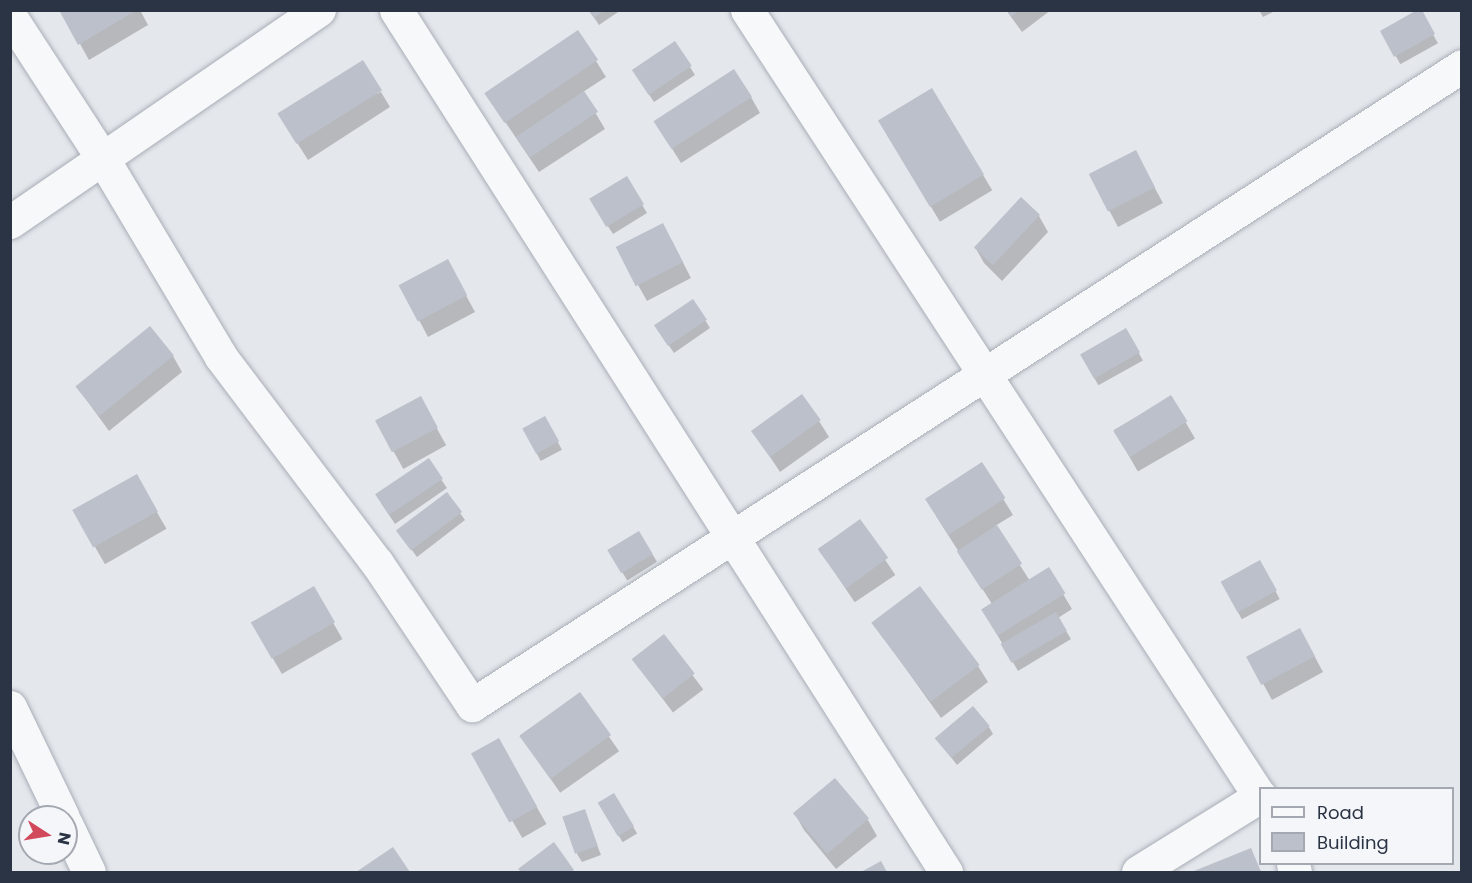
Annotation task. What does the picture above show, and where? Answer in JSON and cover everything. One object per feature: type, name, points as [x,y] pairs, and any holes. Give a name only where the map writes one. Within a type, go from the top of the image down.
[{"type":"street","points":[[10,222],[319,10]]},
{"type":"street","points":[[396,10],[945,873]]},
{"type":"street","points":[[747,10],[1259,794]]},
{"type":"street","points":[[10,16],[103,159],[221,357],[376,562],[472,705],[1461,66]]},
{"type":"street","points":[[10,706],[57,805]]},
{"type":"street","points":[[1138,873],[1259,797]]},
{"type":"street","points":[[78,850],[89,873]]},
{"type":"building","points":[[59,10],[137,10],[78,45]]},
{"type":"building","points":[[588,10],[605,10],[594,18]]},
{"type":"building","points":[[1007,10],[1020,10],[1011,17]]},
{"type":"building","points":[[1417,10],[1422,10],[1435,34],[1394,57],[1380,31]]},
{"type":"building","points":[[578,30],[598,60],[504,123],[484,93]]},
{"type":"building","points":[[675,41],[692,66],[649,95],[632,70]]},
{"type":"building","points":[[363,60],[382,91],[296,144],[277,114]]},
{"type":"building","points":[[734,69],[752,97],[671,149],[653,121]]},
{"type":"building","points":[[932,88],[984,175],[930,207],[878,120]]},
{"type":"building","points":[[584,91],[598,112],[530,158],[516,137]]},
{"type":"building","points":[[1136,150],[1155,187],[1108,211],[1089,174]]},
{"type":"building","points":[[627,176],[644,204],[606,227],[589,199]]},
{"type":"building","points":[[1021,197],[1040,215],[993,265],[974,247]]},
{"type":"building","points":[[663,223],[683,262],[636,286],[616,247]]},
{"type":"building","points":[[448,259],[467,295],[418,321],[399,285]]},
{"type":"building","points":[[693,299],[707,320],[668,346],[654,325]]},
{"type":"building","points":[[150,326],[174,356],[99,416],[75,386]]},
{"type":"building","points":[[1126,328],[1140,352],[1094,379],[1080,355]]},
{"type":"building","points":[[802,394],[821,420],[770,457],[751,431]]},
{"type":"building","points":[[1171,395],[1187,421],[1130,457],[1113,431]]},
{"type":"building","points":[[421,396],[438,428],[392,452],[375,420]]},
{"type":"building","points":[[545,416],[559,441],[536,454],[522,429]]},
{"type":"building","points":[[429,458],[443,479],[389,515],[375,494]]},
{"type":"building","points":[[982,462],[1005,498],[948,535],[925,499]]},
{"type":"building","points":[[137,474],[158,512],[93,547],[72,510]]},
{"type":"building","points":[[447,492],[462,512],[411,550],[396,531]]},
{"type":"building","points":[[860,519],[888,558],[846,588],[818,550]]},
{"type":"building","points":[[997,525],[1022,564],[982,590],[957,551]]},
{"type":"building","points":[[639,531],[653,554],[621,573],[607,550]]},
{"type":"building","points":[[1260,560],[1277,591],[1238,612],[1221,582]]},
{"type":"building","points":[[1049,567],[1065,593],[998,636],[981,609]]},
{"type":"building","points":[[314,586],[335,622],[272,659],[251,622]]},
{"type":"building","points":[[920,586],[980,665],[931,702],[871,623]]},
{"type":"building","points":[[1056,612],[1067,631],[1012,663],[1001,644]]},
{"type":"building","points":[[1300,628],[1315,656],[1261,685],[1246,657]]},
{"type":"building","points":[[664,634],[695,673],[662,699],[632,659]]},
{"type":"building","points":[[580,692],[611,735],[550,779],[519,736]]},
{"type":"building","points":[[973,706],[990,726],[951,758],[935,738]]},
{"type":"building","points":[[499,738],[537,807],[509,823],[471,754]]},
{"type":"building","points":[[835,778],[869,819],[827,854],[793,813]]},
{"type":"building","points":[[614,793],[634,826],[618,836],[598,803]]},
{"type":"building","points":[[585,809],[598,846],[575,854],[562,817]]},
{"type":"building","points":[[554,842],[574,870],[570,872],[521,872],[518,869]]},
{"type":"building","points":[[393,847],[410,872],[356,872]]},
{"type":"building","points":[[1251,848],[1261,872],[1194,871]]},
{"type":"building","points":[[881,861],[887,872],[861,872]]}]
